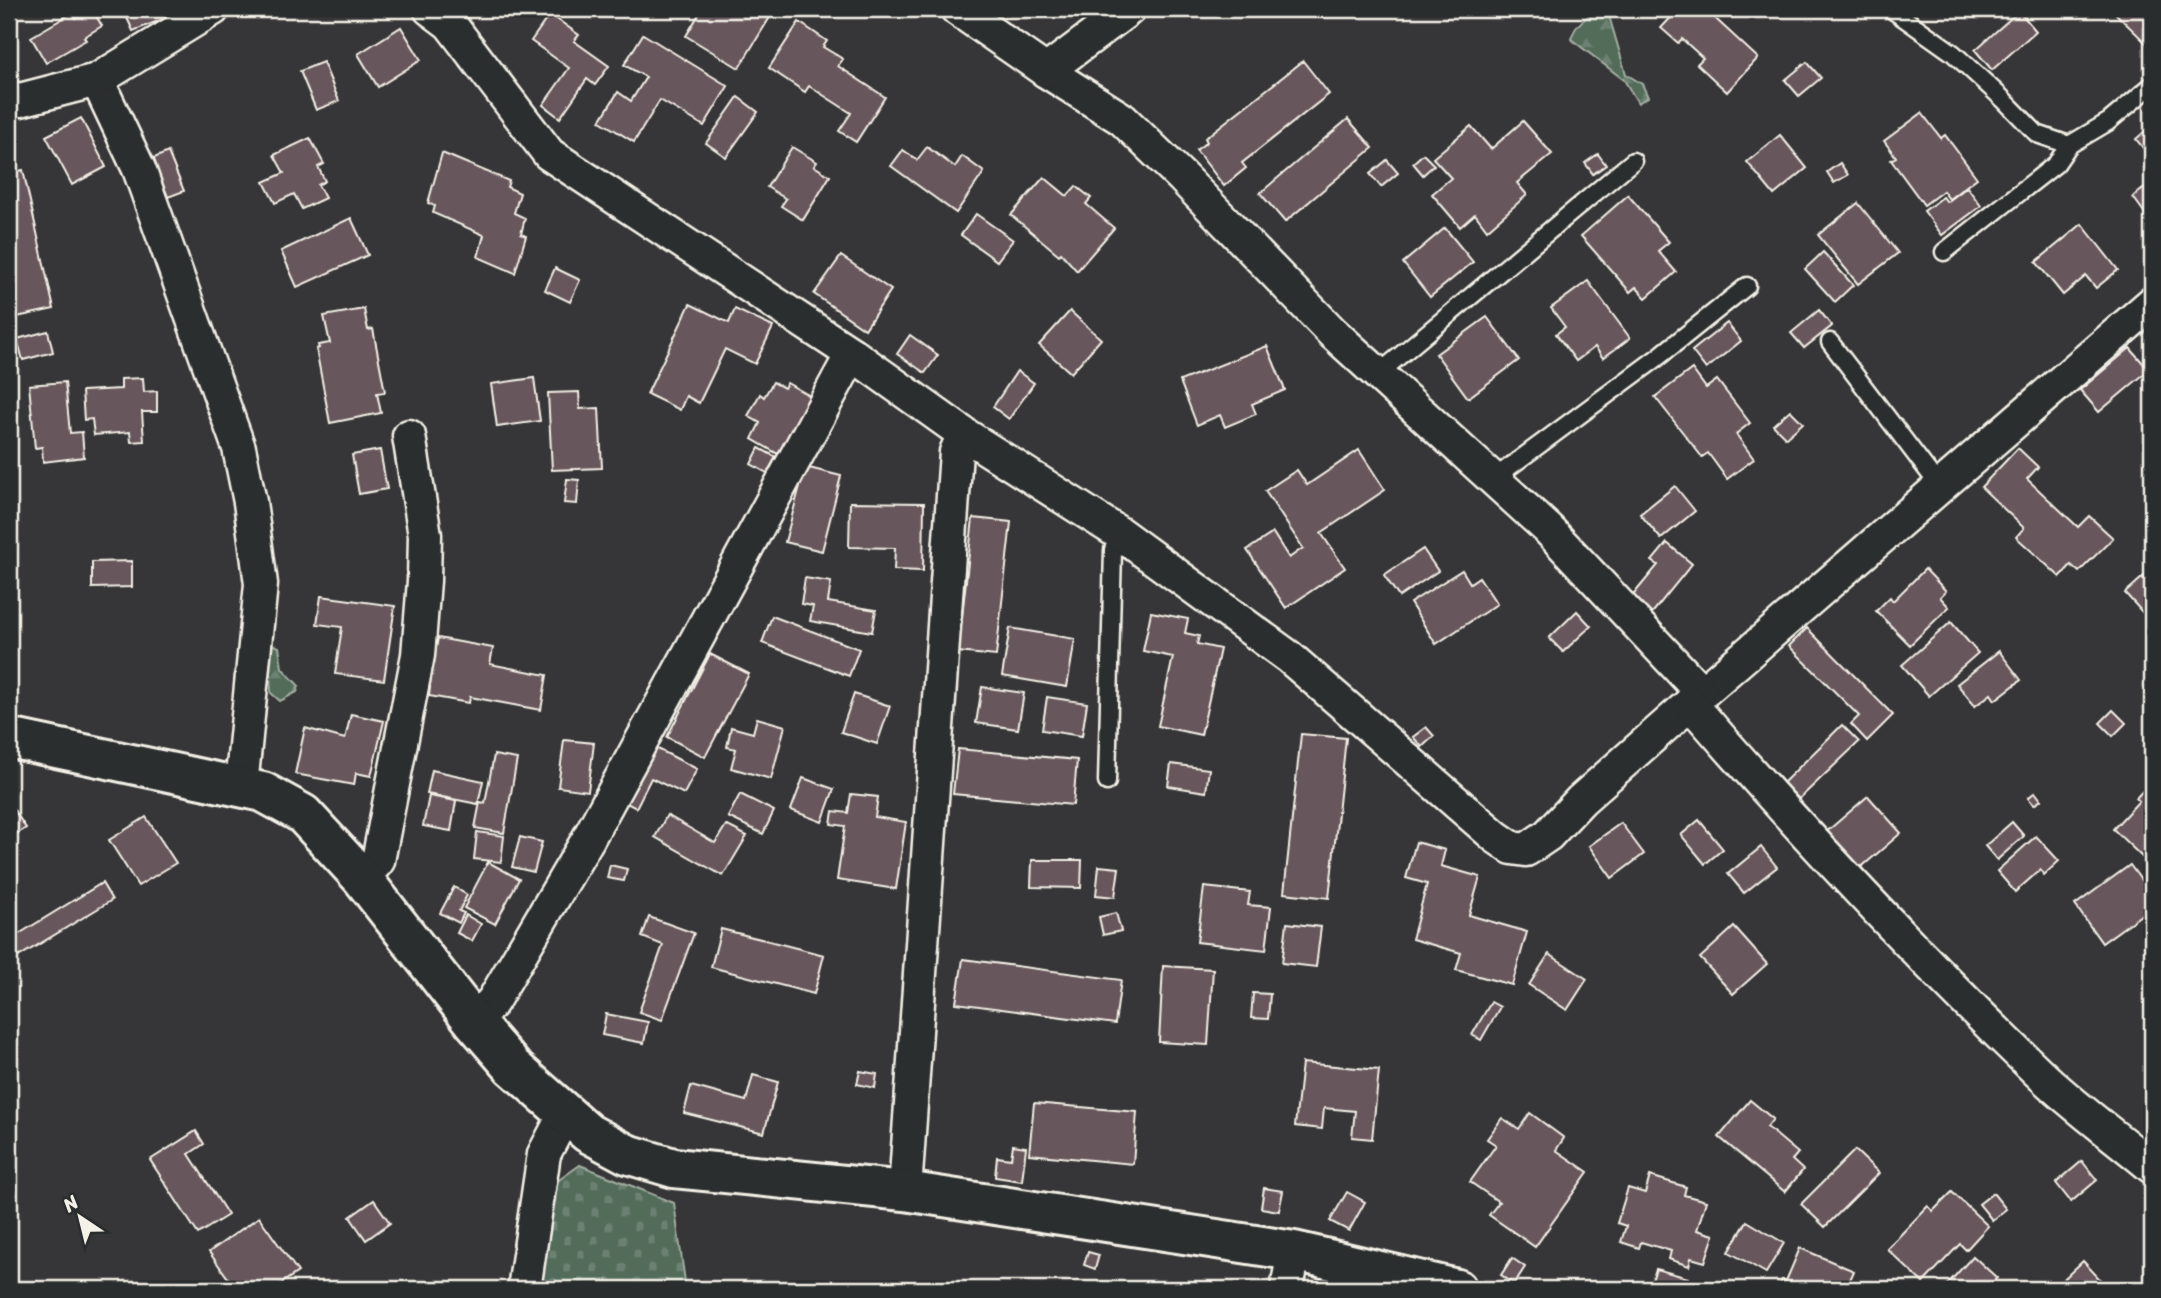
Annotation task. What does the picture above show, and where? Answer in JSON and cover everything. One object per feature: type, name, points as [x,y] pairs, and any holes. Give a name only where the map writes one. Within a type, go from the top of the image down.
[{"type":"main road","points":[[9,738],[263,792],[303,814],[362,878],[474,1022],[513,1067],[589,1133],[627,1154],[674,1168],[905,1191],[1294,1251],[1457,1289]]},
{"type":"street","points":[[9,97],[20,100],[97,80],[213,9]]},
{"type":"street","points":[[430,9],[450,24],[549,154],[852,354],[964,434],[1119,533],[1289,657],[1512,848],[1526,850],[1548,835],[1581,800],[2152,303]]},
{"type":"street","points":[[957,9],[1046,71],[1122,119],[1333,332],[1548,529],[1696,699],[1780,807],[2039,1074],[2152,1167]]},
{"type":"street","points":[[1046,71],[1129,9]]},
{"type":"street","points":[[97,80],[139,169],[239,448],[245,475],[261,584],[241,787]]},
{"type":"street","points":[[474,1022],[493,1001],[587,841],[852,354]]},
{"type":"street","points":[[905,1191],[956,452],[964,434]]},
{"type":"street","points":[[362,878],[378,861],[418,655],[425,535],[409,436]]},
{"type":"street","points":[[524,1289],[544,1154],[565,1114]]},
{"type":"street","points":[[1287,1289],[1294,1251]]},
{"type":"lane","points":[[1891,9],[1953,53],[2037,134],[2069,145]]},
{"type":"lane","points":[[1944,252],[2056,164],[2069,145],[2108,122],[2152,85]]},
{"type":"lane","points":[[1378,374],[1633,161]]},
{"type":"lane","points":[[1493,478],[1657,358],[1747,286]]},
{"type":"lane","points":[[1830,342],[1940,487]]},
{"type":"lane","points":[[1107,782],[1112,550],[1119,533]]},
{"type":"green space","points":[[1600,9],[1605,9],[1609,16],[1626,74],[1642,84],[1648,97],[1638,103],[1624,80],[1571,39],[1582,21]]},
{"type":"green space","points":[[271,644],[279,647],[282,668],[299,686],[297,692],[280,701],[271,693]]},
{"type":"green space","points":[[580,1165],[674,1203],[686,1289],[534,1289],[549,1187]]},
{"type":"building","points":[[92,9],[102,26],[84,37],[86,40],[46,63],[31,37],[72,13],[75,18]]},
{"type":"building","points":[[123,9],[162,9],[166,18],[133,31]]},
{"type":"building","points":[[702,9],[775,9],[739,68],[686,36]]},
{"type":"building","points":[[1679,9],[1705,9],[1758,58],[1727,92],[1697,64],[1703,58],[1682,39],[1678,43],[1661,28]]},
{"type":"building","points":[[2111,9],[2152,9],[2152,49]]},
{"type":"building","points":[[2019,11],[2036,31],[1992,70],[1975,50]]},
{"type":"building","points":[[550,14],[579,35],[574,41],[609,66],[595,85],[587,79],[560,118],[543,105],[569,68],[531,41]]},
{"type":"building","points":[[799,22],[827,41],[823,47],[843,59],[838,66],[885,97],[856,142],[839,131],[851,113],[809,86],[805,92],[769,68]]},
{"type":"building","points":[[401,27],[421,60],[378,87],[358,54]]},
{"type":"building","points":[[643,34],[728,86],[704,126],[660,100],[634,142],[600,121],[618,92],[631,101],[646,77],[624,65]]},
{"type":"building","points":[[1303,61],[1329,94],[1242,163],[1246,168],[1224,186],[1196,150],[1207,142],[1205,138]]},
{"type":"building","points":[[323,62],[339,101],[316,110],[300,71]]},
{"type":"building","points":[[1807,62],[1821,78],[1799,96],[1785,80]]},
{"type":"building","points":[[738,97],[758,112],[726,157],[706,143]]},
{"type":"building","points":[[1922,113],[1941,138],[1945,135],[1977,178],[1949,199],[1943,191],[1924,205],[1891,160],[1896,157],[1884,141]]},
{"type":"building","points":[[81,118],[106,167],[72,185],[46,136]]},
{"type":"building","points":[[1348,119],[1373,148],[1285,222],[1260,193]]},
{"type":"building","points":[[1523,121],[1552,154],[1517,183],[1527,195],[1487,230],[1475,214],[1460,227],[1432,194],[1451,178],[1433,158],[1471,126],[1491,149]]},
{"type":"building","points":[[2152,125],[2152,159],[2136,139]]},
{"type":"building","points":[[1780,135],[1807,168],[1774,195],[1747,162]]},
{"type":"building","points":[[310,138],[324,164],[318,167],[325,181],[318,185],[325,198],[302,209],[294,194],[275,203],[264,182],[284,173],[274,155]]},
{"type":"building","points":[[792,147],[817,162],[814,166],[830,176],[803,220],[781,206],[786,199],[767,187]]},
{"type":"building","points":[[927,147],[955,167],[962,156],[984,172],[956,213],[891,166],[903,150],[917,160]]},
{"type":"building","points":[[168,152],[184,191],[168,197],[152,159]]},
{"type":"building","points":[[442,153],[509,181],[507,187],[520,193],[514,213],[525,218],[521,234],[526,236],[515,273],[478,257],[484,235],[433,213],[435,206],[428,203]]},
{"type":"building","points":[[1423,154],[1434,165],[1423,175],[1413,163]]},
{"type":"building","points":[[1598,154],[1606,165],[1593,174],[1585,163]]},
{"type":"building","points":[[1387,160],[1398,173],[1381,187],[1370,174]]},
{"type":"building","points":[[1840,163],[1848,175],[1834,183],[1827,172]]},
{"type":"building","points":[[23,170],[54,309],[12,318],[9,304],[9,173]]},
{"type":"building","points":[[1044,177],[1067,196],[1076,186],[1091,198],[1086,204],[1114,228],[1077,271],[1061,253],[1059,255],[1011,215]]},
{"type":"building","points":[[2152,182],[2152,223],[2133,197]]},
{"type":"building","points":[[1967,187],[1981,206],[1942,235],[1924,211],[1943,197],[1947,202]]},
{"type":"building","points":[[1628,195],[1669,242],[1658,251],[1676,272],[1646,298],[1636,287],[1630,292],[1581,236]]},
{"type":"building","points":[[1858,203],[1898,253],[1858,284],[1818,235]]},
{"type":"building","points":[[976,214],[1013,240],[997,261],[961,235]]},
{"type":"building","points":[[351,218],[368,255],[297,287],[281,251]]},
{"type":"building","points":[[2082,224],[2118,270],[2096,288],[2086,276],[2063,295],[2036,262]]},
{"type":"building","points":[[1445,228],[1473,262],[1430,297],[1403,263]]},
{"type":"building","points":[[1823,252],[1853,285],[1835,302],[1805,269]]},
{"type":"building","points":[[841,256],[891,290],[865,329],[814,294]]},
{"type":"building","points":[[555,268],[580,280],[570,302],[545,290]]},
{"type":"building","points":[[1588,281],[1630,338],[1603,358],[1595,347],[1576,361],[1556,334],[1565,327],[1551,308]]},
{"type":"building","points":[[690,304],[729,323],[735,309],[773,327],[755,364],[725,349],[699,403],[686,396],[680,410],[647,394]]},
{"type":"building","points":[[364,309],[368,330],[373,329],[385,392],[377,393],[381,413],[330,423],[316,349],[319,348],[318,345],[330,343],[324,316]]},
{"type":"building","points":[[1819,310],[1832,326],[1804,348],[1791,333]]},
{"type":"building","points":[[1070,311],[1101,339],[1071,373],[1039,345]]},
{"type":"building","points":[[1487,317],[1519,360],[1468,398],[1436,354]]},
{"type":"building","points":[[1727,323],[1741,341],[1706,369],[1692,351]]},
{"type":"building","points":[[48,331],[53,352],[23,360],[17,339]]},
{"type":"building","points":[[910,335],[938,355],[925,373],[897,354]]},
{"type":"building","points":[[1267,346],[1285,390],[1252,404],[1256,414],[1225,427],[1220,415],[1197,425],[1180,381]]},
{"type":"building","points":[[2130,348],[2149,370],[2099,412],[2080,390]]},
{"type":"building","points":[[9,365],[15,365],[13,399],[9,398]]},
{"type":"building","points":[[1692,369],[1706,388],[1717,380],[1750,423],[1736,434],[1754,459],[1727,479],[1708,453],[1702,457],[1655,397]]},
{"type":"building","points":[[1017,371],[1034,383],[1009,419],[993,407]]},
{"type":"building","points":[[143,378],[144,392],[157,391],[157,412],[142,412],[144,441],[131,442],[130,432],[94,435],[92,419],[84,420],[82,391],[121,389],[121,379]]},
{"type":"building","points":[[534,378],[540,421],[497,427],[491,384]]},
{"type":"building","points":[[65,382],[70,433],[82,432],[84,457],[43,462],[42,447],[35,448],[29,385]]},
{"type":"building","points":[[773,382],[784,388],[787,383],[810,396],[778,454],[752,439],[760,423],[748,416],[760,394],[764,397]]},
{"type":"building","points":[[579,392],[580,409],[599,408],[602,468],[552,470],[548,393]]},
{"type":"building","points":[[1790,410],[1803,423],[1786,438],[1773,425]]},
{"type":"building","points":[[759,448],[776,457],[767,473],[751,464]]},
{"type":"building","points":[[2018,448],[2038,467],[2027,479],[2078,527],[2089,516],[2113,538],[2079,572],[2071,565],[2060,577],[2016,537],[2024,528],[1981,487]]},
{"type":"building","points":[[380,450],[387,489],[359,494],[352,455]]},
{"type":"building","points":[[1359,450],[1385,490],[1321,533],[1345,568],[1286,608],[1247,550],[1273,533],[1289,558],[1303,548],[1265,491],[1297,470],[1307,485]]},
{"type":"building","points":[[805,467],[841,476],[822,551],[785,542]]},
{"type":"building","points":[[567,479],[579,480],[577,504],[564,503]]},
{"type":"building","points":[[1675,486],[1695,511],[1661,539],[1640,514]]},
{"type":"building","points":[[850,502],[924,503],[923,571],[894,570],[895,548],[849,547]]},
{"type":"building","points":[[973,518],[1011,522],[996,656],[958,652]]},
{"type":"building","points":[[1667,543],[1692,564],[1649,617],[1629,600],[1658,565],[1652,561]]},
{"type":"building","points":[[1423,549],[1438,571],[1399,597],[1384,575]]},
{"type":"building","points":[[132,561],[132,587],[92,588],[92,562]]},
{"type":"building","points":[[1925,569],[1946,591],[1940,597],[1949,607],[1910,645],[1876,611],[1890,597],[1893,601]]},
{"type":"building","points":[[2152,569],[2152,588],[2143,577]]},
{"type":"building","points":[[1462,570],[1470,583],[1479,577],[1497,604],[1436,644],[1410,603]]},
{"type":"building","points":[[2143,577],[2152,588],[2152,623],[2125,593]]},
{"type":"building","points":[[805,578],[831,582],[828,602],[876,610],[872,632],[810,621],[813,606],[801,604]]},
{"type":"building","points":[[321,596],[395,606],[384,680],[335,674],[342,627],[317,624]]},
{"type":"building","points":[[1577,611],[1591,626],[1563,652],[1549,638]]},
{"type":"building","points":[[1151,612],[1188,619],[1185,633],[1199,636],[1197,644],[1220,649],[1201,735],[1158,726],[1173,657],[1143,651]]},
{"type":"building","points":[[772,616],[859,649],[849,676],[762,643]]},
{"type":"building","points":[[1951,622],[1978,653],[1929,696],[1902,665]]},
{"type":"building","points":[[1010,628],[1075,639],[1067,687],[1002,676]]},
{"type":"building","points":[[1807,628],[1893,715],[1867,741],[1851,724],[1859,716],[1789,646]]},
{"type":"building","points":[[438,638],[493,648],[490,664],[547,675],[541,710],[470,697],[469,703],[429,696],[430,687],[424,686],[426,673],[431,673]]},
{"type":"building","points":[[1999,651],[2021,680],[1995,700],[1991,694],[1975,706],[1957,684]]},
{"type":"building","points":[[710,654],[749,674],[705,757],[667,737]]},
{"type":"building","points":[[982,687],[1024,693],[1018,729],[976,723]]},
{"type":"building","points":[[854,694],[890,706],[877,744],[841,732]]},
{"type":"building","points":[[1047,697],[1087,703],[1082,736],[1042,730]]},
{"type":"building","points":[[2113,710],[2126,723],[2113,736],[2100,723]]},
{"type":"building","points":[[351,714],[384,721],[371,776],[356,773],[354,785],[295,774],[305,728],[345,739]]},
{"type":"building","points":[[757,718],[785,726],[771,779],[731,768],[736,749],[727,747],[731,727],[753,733]]},
{"type":"building","points":[[1842,725],[1859,742],[1799,799],[1783,783]]},
{"type":"building","points":[[1426,727],[1434,736],[1422,747],[1413,737]]},
{"type":"building","points":[[1301,734],[1346,738],[1329,898],[1284,893]]},
{"type":"building","points":[[564,740],[594,743],[588,791],[558,787]]},
{"type":"building","points":[[648,744],[697,769],[684,794],[651,778],[636,808],[619,799]]},
{"type":"building","points":[[958,749],[1077,760],[1073,805],[953,794]]},
{"type":"building","points":[[494,755],[517,759],[504,833],[475,828],[480,802],[485,803]]},
{"type":"building","points":[[1171,764],[1209,769],[1206,792],[1168,786]]},
{"type":"building","points":[[432,770],[483,781],[478,804],[427,794]]},
{"type":"building","points":[[803,778],[834,789],[822,822],[791,810]]},
{"type":"building","points":[[2152,781],[2152,846],[2142,857],[2113,829],[2139,801],[2136,798]]},
{"type":"building","points":[[2035,792],[2041,800],[2034,805],[2028,798]]},
{"type":"building","points":[[740,794],[774,811],[763,834],[728,817]]},
{"type":"building","points":[[851,794],[878,797],[875,817],[906,822],[896,889],[837,880],[845,826],[831,824],[833,811],[848,813]]},
{"type":"building","points":[[429,796],[456,801],[451,831],[423,826]]},
{"type":"building","points":[[1868,796],[1901,833],[1858,870],[1825,833]]},
{"type":"building","points":[[14,810],[26,828],[9,839],[9,813]]},
{"type":"building","points":[[667,815],[715,843],[726,825],[747,836],[723,876],[655,837]]},
{"type":"building","points":[[146,817],[176,863],[138,886],[109,840]]},
{"type":"building","points":[[1699,820],[1723,849],[1705,864],[1681,835]]},
{"type":"building","points":[[2012,822],[2024,836],[1997,860],[1985,846]]},
{"type":"building","points":[[1621,823],[1644,854],[1612,878],[1589,846]]},
{"type":"building","points":[[477,832],[504,836],[501,862],[474,859]]},
{"type":"building","points":[[2036,836],[2059,861],[2044,875],[2040,870],[2015,892],[1997,871]]},
{"type":"building","points":[[520,837],[542,842],[534,872],[512,867]]},
{"type":"building","points":[[1416,842],[1445,850],[1441,866],[1480,877],[1469,915],[1527,932],[1512,985],[1456,970],[1461,953],[1412,939],[1427,884],[1406,878]]},
{"type":"building","points":[[1761,847],[1777,867],[1744,893],[1728,874]]},
{"type":"building","points":[[1032,860],[1082,860],[1081,888],[1031,887]]},
{"type":"building","points":[[488,862],[519,879],[495,924],[464,908]]},
{"type":"building","points":[[610,865],[627,869],[624,881],[607,878]]},
{"type":"building","points":[[2130,865],[2152,895],[2152,907],[2102,943],[2075,905]]},
{"type":"building","points":[[1099,866],[1119,868],[1115,897],[1096,895]]},
{"type":"building","points":[[102,883],[112,900],[18,957],[9,940]]},
{"type":"building","points":[[454,887],[467,895],[459,911],[464,913],[459,923],[440,913]]},
{"type":"building","points":[[1204,887],[1250,892],[1248,905],[1271,907],[1266,950],[1197,942]]},
{"type":"building","points":[[1116,913],[1121,931],[1103,935],[1099,917]]},
{"type":"building","points":[[466,915],[481,924],[472,941],[457,933]]},
{"type":"building","points":[[649,917],[694,933],[662,1020],[639,1012],[663,945],[642,937]]},
{"type":"building","points":[[1287,923],[1321,927],[1316,967],[1282,963]]},
{"type":"building","points":[[1734,927],[1767,964],[1733,994],[1700,958]]},
{"type":"building","points":[[721,929],[824,955],[814,994],[711,967]]},
{"type":"building","points":[[1549,954],[1587,979],[1567,1010],[1529,985]]},
{"type":"building","points":[[963,959],[1121,980],[1115,1024],[956,1003]]},
{"type":"building","points":[[1163,966],[1213,969],[1208,1045],[1159,1042]]},
{"type":"building","points":[[1253,993],[1270,994],[1268,1019],[1251,1018]]},
{"type":"building","points":[[1491,1002],[1500,1007],[1481,1040],[1472,1035]]},
{"type":"building","points":[[606,1014],[648,1022],[644,1043],[602,1035]]},
{"type":"building","points":[[1302,1063],[1379,1070],[1372,1139],[1352,1137],[1355,1111],[1324,1108],[1322,1129],[1295,1126]]},
{"type":"building","points":[[860,1071],[877,1074],[875,1088],[857,1084]]},
{"type":"building","points":[[753,1075],[778,1082],[764,1133],[684,1113],[691,1086],[746,1101]]},
{"type":"building","points":[[1750,1100],[1773,1119],[1767,1127],[1798,1153],[1792,1160],[1803,1170],[1785,1192],[1719,1137]]},
{"type":"building","points":[[1034,1103],[1137,1112],[1133,1164],[1029,1154]]},
{"type":"building","points":[[1530,1113],[1564,1138],[1556,1150],[1588,1172],[1535,1247],[1489,1215],[1499,1202],[1470,1182],[1496,1145],[1487,1139],[1502,1118],[1519,1129]]},
{"type":"building","points":[[196,1131],[204,1144],[189,1154],[228,1215],[198,1234],[150,1160]]},
{"type":"building","points":[[1013,1145],[1026,1147],[1022,1181],[995,1177],[997,1157],[1011,1159]]},
{"type":"building","points":[[1855,1150],[1879,1173],[1825,1227],[1801,1204]]},
{"type":"building","points":[[2082,1161],[2097,1180],[2071,1202],[2056,1183]]},
{"type":"building","points":[[1650,1176],[1686,1187],[1684,1195],[1706,1201],[1697,1230],[1714,1235],[1705,1262],[1691,1258],[1689,1266],[1669,1259],[1671,1251],[1641,1242],[1639,1248],[1621,1242],[1626,1226],[1617,1223],[1628,1188],[1645,1193]]},
{"type":"building","points":[[1264,1188],[1283,1191],[1279,1211],[1261,1208]]},
{"type":"building","points":[[1347,1192],[1365,1202],[1349,1231],[1330,1221]]},
{"type":"building","points":[[1952,1192],[1988,1226],[1966,1250],[1960,1244],[1923,1283],[1887,1249],[1928,1206],[1933,1211]]},
{"type":"building","points":[[1993,1193],[2006,1209],[1992,1220],[1979,1204]]},
{"type":"building","points":[[374,1200],[390,1223],[366,1240],[350,1217]]},
{"type":"building","points":[[259,1217],[298,1272],[273,1289],[236,1289],[209,1252]]},
{"type":"building","points":[[1747,1221],[1784,1243],[1766,1273],[1729,1252]]},
{"type":"building","points":[[1800,1248],[1854,1271],[1846,1289],[1777,1289],[1782,1280],[1786,1281]]},
{"type":"building","points":[[1088,1252],[1099,1255],[1095,1269],[1084,1265]]},
{"type":"building","points":[[1973,1256],[1997,1278],[1986,1289],[1943,1289]]},
{"type":"building","points":[[1512,1258],[1525,1267],[1514,1284],[1501,1275]]},
{"type":"building","points":[[2083,1261],[2109,1289],[2053,1289]]},
{"type":"building","points":[[1656,1269],[1688,1278],[1685,1289],[1659,1289],[1650,1286]]}]
